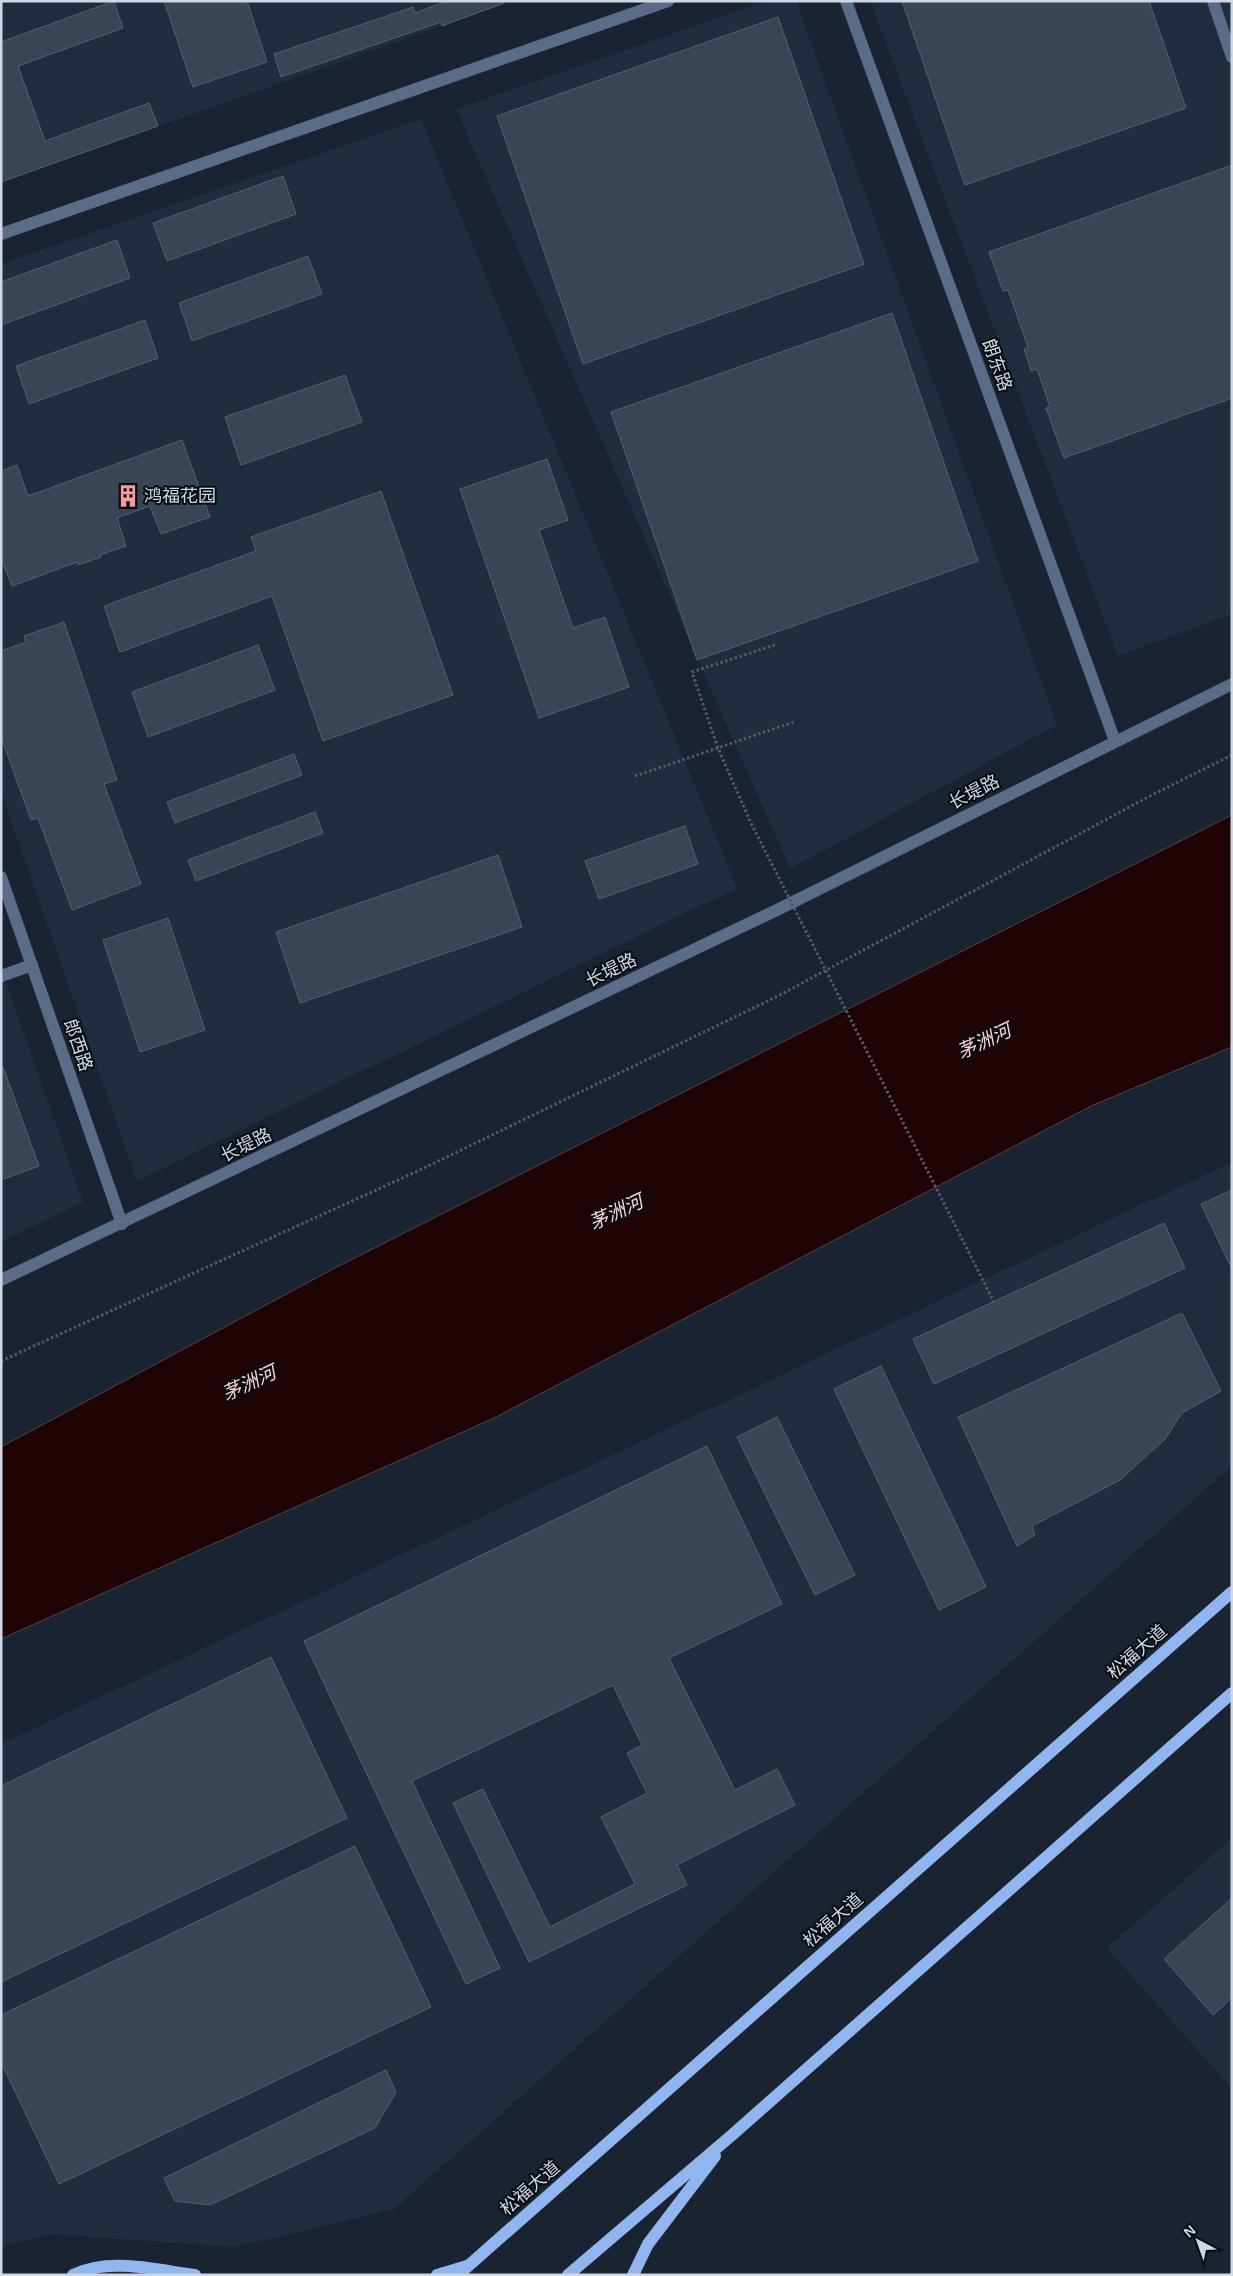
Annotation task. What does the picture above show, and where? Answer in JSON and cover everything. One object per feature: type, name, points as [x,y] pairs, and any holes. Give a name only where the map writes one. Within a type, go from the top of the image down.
[{"type":"main road","name":"松福大道","points":[[458,2275],[1232,1592]]},
{"type":"main road","points":[[568,2275],[732,2135],[1232,1693]]},
{"type":"main road","points":[[633,2275],[648,2244],[732,2135]]},
{"type":"main road","points":[[65,2275],[114,2265],[195,2275]]},
{"type":"main road","points":[[437,2275],[469,2265]]},
{"type":"street","points":[[1,234],[668,1]]},
{"type":"street","name":"朗东路","points":[[846,1],[1115,741]]},
{"type":"street","points":[[1213,1],[1232,57]]},
{"type":"street","name":"长堤路","points":[[1,1280],[122,1224],[781,908],[1232,684]]},
{"type":"street","name":"郎西路","points":[[1,877],[122,1224]]},
{"type":"street","points":[[1,976],[32,966]]},
{"type":"path","points":[[776,645],[692,672],[718,748],[750,821],[994,1302]]},
{"type":"path","points":[[635,776],[794,722]]},
{"type":"path","points":[[1,1361],[420,1170],[778,996],[1141,800],[1232,756]]},
{"type":"shaded area","points":[[1,1],[512,1],[13,178],[1,144]]},
{"type":"shaded area","points":[[766,1],[796,1],[1057,725],[790,869],[456,109]]},
{"type":"shaded area","points":[[870,1],[1232,1],[1232,614],[1118,656]]},
{"type":"shaded area","points":[[421,119],[737,888],[137,1181],[1,792],[1,264]]},
{"type":"shaded area","points":[[1,968],[83,1202],[1,1242]]},
{"type":"shaded area","points":[[1232,1162],[1232,1466],[394,2209],[235,2247],[48,2234],[1,2247],[1,1744]]},
{"type":"shaded area","points":[[1232,1838],[1232,2089],[1107,1948]]},
{"type":"water","name":"茅洲河","points":[[1232,815],[1232,1047],[1091,1106],[494,1418],[1,1639],[1,1447],[333,1269]]},
{"type":"building","points":[[114,1],[123,28],[18,66],[45,141],[149,103],[158,126],[1,182],[1,42]]},
{"type":"building","points":[[164,1],[247,1],[267,62],[193,87]]},
{"type":"building","points":[[447,1],[504,1],[504,3],[442,26],[441,22],[281,77],[274,54],[413,7],[415,13]]},
{"type":"building","points":[[902,1],[1149,1],[1186,108],[965,185]]},
{"type":"building","points":[[778,17],[864,264],[583,364],[497,116]]},
{"type":"building","points":[[1232,165],[1232,398],[1064,458],[1046,408],[1050,407],[1037,369],[1031,371],[1024,349],[1028,347],[1008,290],[1003,291],[989,252]]},
{"type":"building","points":[[283,176],[296,214],[167,261],[153,223]]},
{"type":"building","points":[[117,240],[130,278],[1,325],[1,282]]},
{"type":"building","points":[[308,256],[322,294],[192,341],[179,303]]},
{"type":"building","points":[[892,313],[978,561],[697,660],[611,412]]},
{"type":"building","points":[[145,320],[158,358],[29,404],[16,366]]},
{"type":"building","points":[[345,375],[362,422],[241,465],[225,417]]},
{"type":"building","name":"鸿福花园","points":[[182,440],[210,517],[161,534],[150,506],[117,518],[126,546],[100,555],[101,557],[78,565],[77,562],[12,586],[1,558],[1,471],[17,465],[28,496]]},
{"type":"building","points":[[547,459],[568,520],[539,530],[573,628],[605,617],[629,687],[539,718],[460,489]]},
{"type":"building","points":[[381,491],[453,695],[323,741],[272,596],[120,652],[104,606],[256,551],[251,537]]},
{"type":"building","points":[[64,622],[117,780],[104,784],[141,884],[72,910],[38,818],[31,820],[1,737],[1,651],[26,642],[24,636]]},
{"type":"building","points":[[258,645],[275,690],[148,737],[132,692]]},
{"type":"building","points":[[294,754],[302,775],[175,823],[167,802]]},
{"type":"building","points":[[315,812],[323,833],[196,881],[188,860]]},
{"type":"building","points":[[685,826],[698,864],[599,899],[585,861]]},
{"type":"building","points":[[498,855],[522,927],[300,1003],[276,932]]},
{"type":"building","points":[[168,918],[205,1030],[140,1052],[103,940]]},
{"type":"building","points":[[1,1067],[3,1067],[39,1166],[1,1180]]},
{"type":"building","points":[[1232,1190],[1232,1269],[1201,1204]]},
{"type":"building","points":[[1164,1223],[1185,1268],[934,1384],[913,1339]]},
{"type":"building","points":[[1182,1313],[1221,1391],[1182,1413],[1165,1439],[1120,1480],[1032,1526],[1035,1535],[1017,1546],[958,1417]]},
{"type":"building","points":[[881,1366],[986,1587],[939,1610],[834,1389]]},
{"type":"building","points":[[777,1417],[855,1575],[815,1595],[737,1437]]},
{"type":"building","points":[[707,1446],[782,1604],[669,1658],[735,1790],[777,1769],[795,1805],[677,1865],[687,1885],[529,1962],[453,1803],[483,1789],[550,1927],[635,1884],[601,1817],[647,1793],[627,1753],[642,1745],[613,1685],[412,1781],[500,1968],[466,1984],[304,1641]]},
{"type":"building","points":[[271,1657],[347,1818],[1,1982],[1,1786]]},
{"type":"building","points":[[355,1846],[431,2007],[59,2184],[1,2062],[1,2015]]},
{"type":"building","points":[[1232,1898],[1232,1998],[1213,2015],[1164,1959]]},
{"type":"building","points":[[386,2070],[396,2092],[375,2128],[210,2205],[175,2201],[164,2178]]},
{"type":"place","name":"鸿福花园","points":[[128,496]]}]
